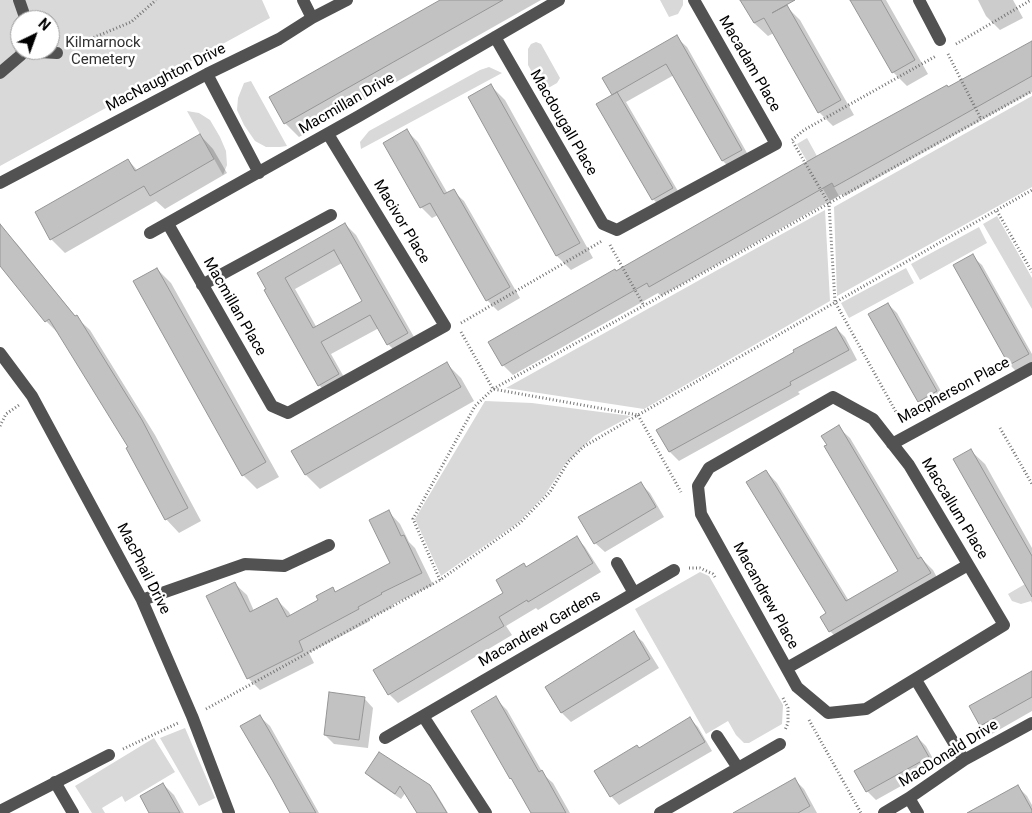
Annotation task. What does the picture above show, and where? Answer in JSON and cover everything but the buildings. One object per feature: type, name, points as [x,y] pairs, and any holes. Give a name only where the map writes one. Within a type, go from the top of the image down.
[{"type":"street","points":[[303,0],[312,18]]},
{"type":"street","name":"MacNaughton Drive","points":[[0,183],[207,74],[279,39],[312,18],[347,0]]},
{"type":"street","name":"Macmillan Drive","points":[[150,234],[328,134],[559,0]]},
{"type":"street","name":"Macadam Place","points":[[694,0],[776,144]]},
{"type":"street","points":[[918,0],[943,45]]},
{"type":"street","name":"Macdougall Place","points":[[494,37],[603,224],[617,230],[776,144]]},
{"type":"street","points":[[0,73],[16,60]]},
{"type":"street","points":[[207,74],[259,172]]},
{"type":"street","name":"Macivor Place","points":[[272,406],[288,413],[446,326],[328,134]]},
{"type":"street","points":[[202,285],[331,215]]},
{"type":"street","name":"Macmillan Place","points":[[168,224],[272,406]]},
{"type":"street","name":"MacPhail Drive","points":[[0,353],[32,396],[142,600],[192,716],[229,813]]},
{"type":"street","name":"Macpherson Place","points":[[892,444],[1032,368]]},
{"type":"street","name":"Maccallum Place","points":[[777,428],[833,397],[873,419],[909,465],[1004,625],[916,680]]},
{"type":"street","name":"Macandrew Place","points":[[777,428],[709,468],[698,486],[701,514],[797,687],[828,713],[866,709],[916,680]]},
{"type":"street","points":[[142,600],[245,564],[284,566],[329,545]]},
{"type":"street","points":[[617,563],[634,593]]},
{"type":"street","points":[[787,668],[968,566]]},
{"type":"street","name":"Macandrew Gardens","points":[[384,738],[674,570]]},
{"type":"street","points":[[916,680],[964,760]]},
{"type":"street","points":[[423,716],[486,813]]},
{"type":"street","name":"MacDonald Drive","points":[[884,813],[964,760],[1032,723]]},
{"type":"street","points":[[717,736],[738,768]]},
{"type":"street","points":[[660,813],[780,744]]},
{"type":"street","points":[[0,811],[109,755]]},
{"type":"street","points":[[55,782],[74,813]]},
{"type":"street","points":[[908,798],[918,813]]},
{"type":"path","points":[[60,52],[131,22],[156,0]]},
{"type":"path","points":[[776,144],[792,140],[804,130],[943,45],[1031,0]]},
{"type":"path","points":[[943,45],[981,119]]},
{"type":"path","points":[[440,580],[413,519],[475,406],[493,390],[1032,91]]},
{"type":"path","points":[[792,140],[828,204],[835,302],[909,434]]},
{"type":"path","points":[[109,755],[192,716],[440,580],[520,523],[550,492],[568,462],[583,447],[1032,190]]},
{"type":"path","points":[[997,211],[1032,272]]},
{"type":"path","points":[[493,390],[457,326],[606,238],[644,306]]},
{"type":"path","points":[[493,390],[638,415]]},
{"type":"path","points":[[0,426],[6,414],[32,396]]},
{"type":"path","points":[[1000,428],[1032,484]]},
{"type":"path","points":[[674,570],[700,568],[713,574],[718,582]]},
{"type":"path","points":[[779,691],[788,708],[788,723],[780,744]]},
{"type":"green space","name":"Kilmarnock Cemetery","points":[[0,0],[262,0],[270,18],[0,166]]},
{"type":"green space","points":[[660,0],[683,0],[683,5],[678,14],[669,17]]},
{"type":"green space","points":[[536,42],[541,44],[560,78],[557,83],[550,87],[545,88],[539,85],[528,65],[528,49],[531,44]]},
{"type":"green space","points":[[489,67],[502,73],[361,149],[360,142],[369,131],[480,70]]},
{"type":"green space","points":[[251,81],[287,146],[266,147],[255,141],[244,125],[237,110],[238,98],[244,83]]},
{"type":"green space","points":[[1032,96],[1032,187],[837,296],[834,207]]},
{"type":"green space","points":[[187,111],[199,113],[210,120],[220,137],[226,151],[227,165],[223,175]]},
{"type":"green space","points":[[807,138],[839,196],[830,201],[797,144]]},
{"type":"green space","points":[[825,210],[830,301],[644,409],[506,388]]},
{"type":"green space","points":[[997,216],[1032,278],[1032,309],[983,224]]},
{"type":"green space","points":[[979,227],[987,243],[920,280],[911,264]]},
{"type":"green space","points":[[906,268],[914,283],[849,318],[841,303]]},
{"type":"green space","points":[[485,401],[532,403],[631,416],[594,436],[565,464],[545,495],[519,522],[441,576],[415,519]]},
{"type":"green space","points":[[700,572],[709,576],[783,705],[782,724],[749,743],[744,743],[736,735],[728,721],[706,734],[635,609]]},
{"type":"green space","points":[[1032,580],[1032,603],[1031,601],[1021,604],[1012,601],[1008,594]]},
{"type":"green space","points":[[185,728],[215,798],[199,806],[160,738]]},
{"type":"green space","points":[[154,738],[175,772],[125,802],[122,796],[102,808],[105,813],[92,813],[75,786]]}]
